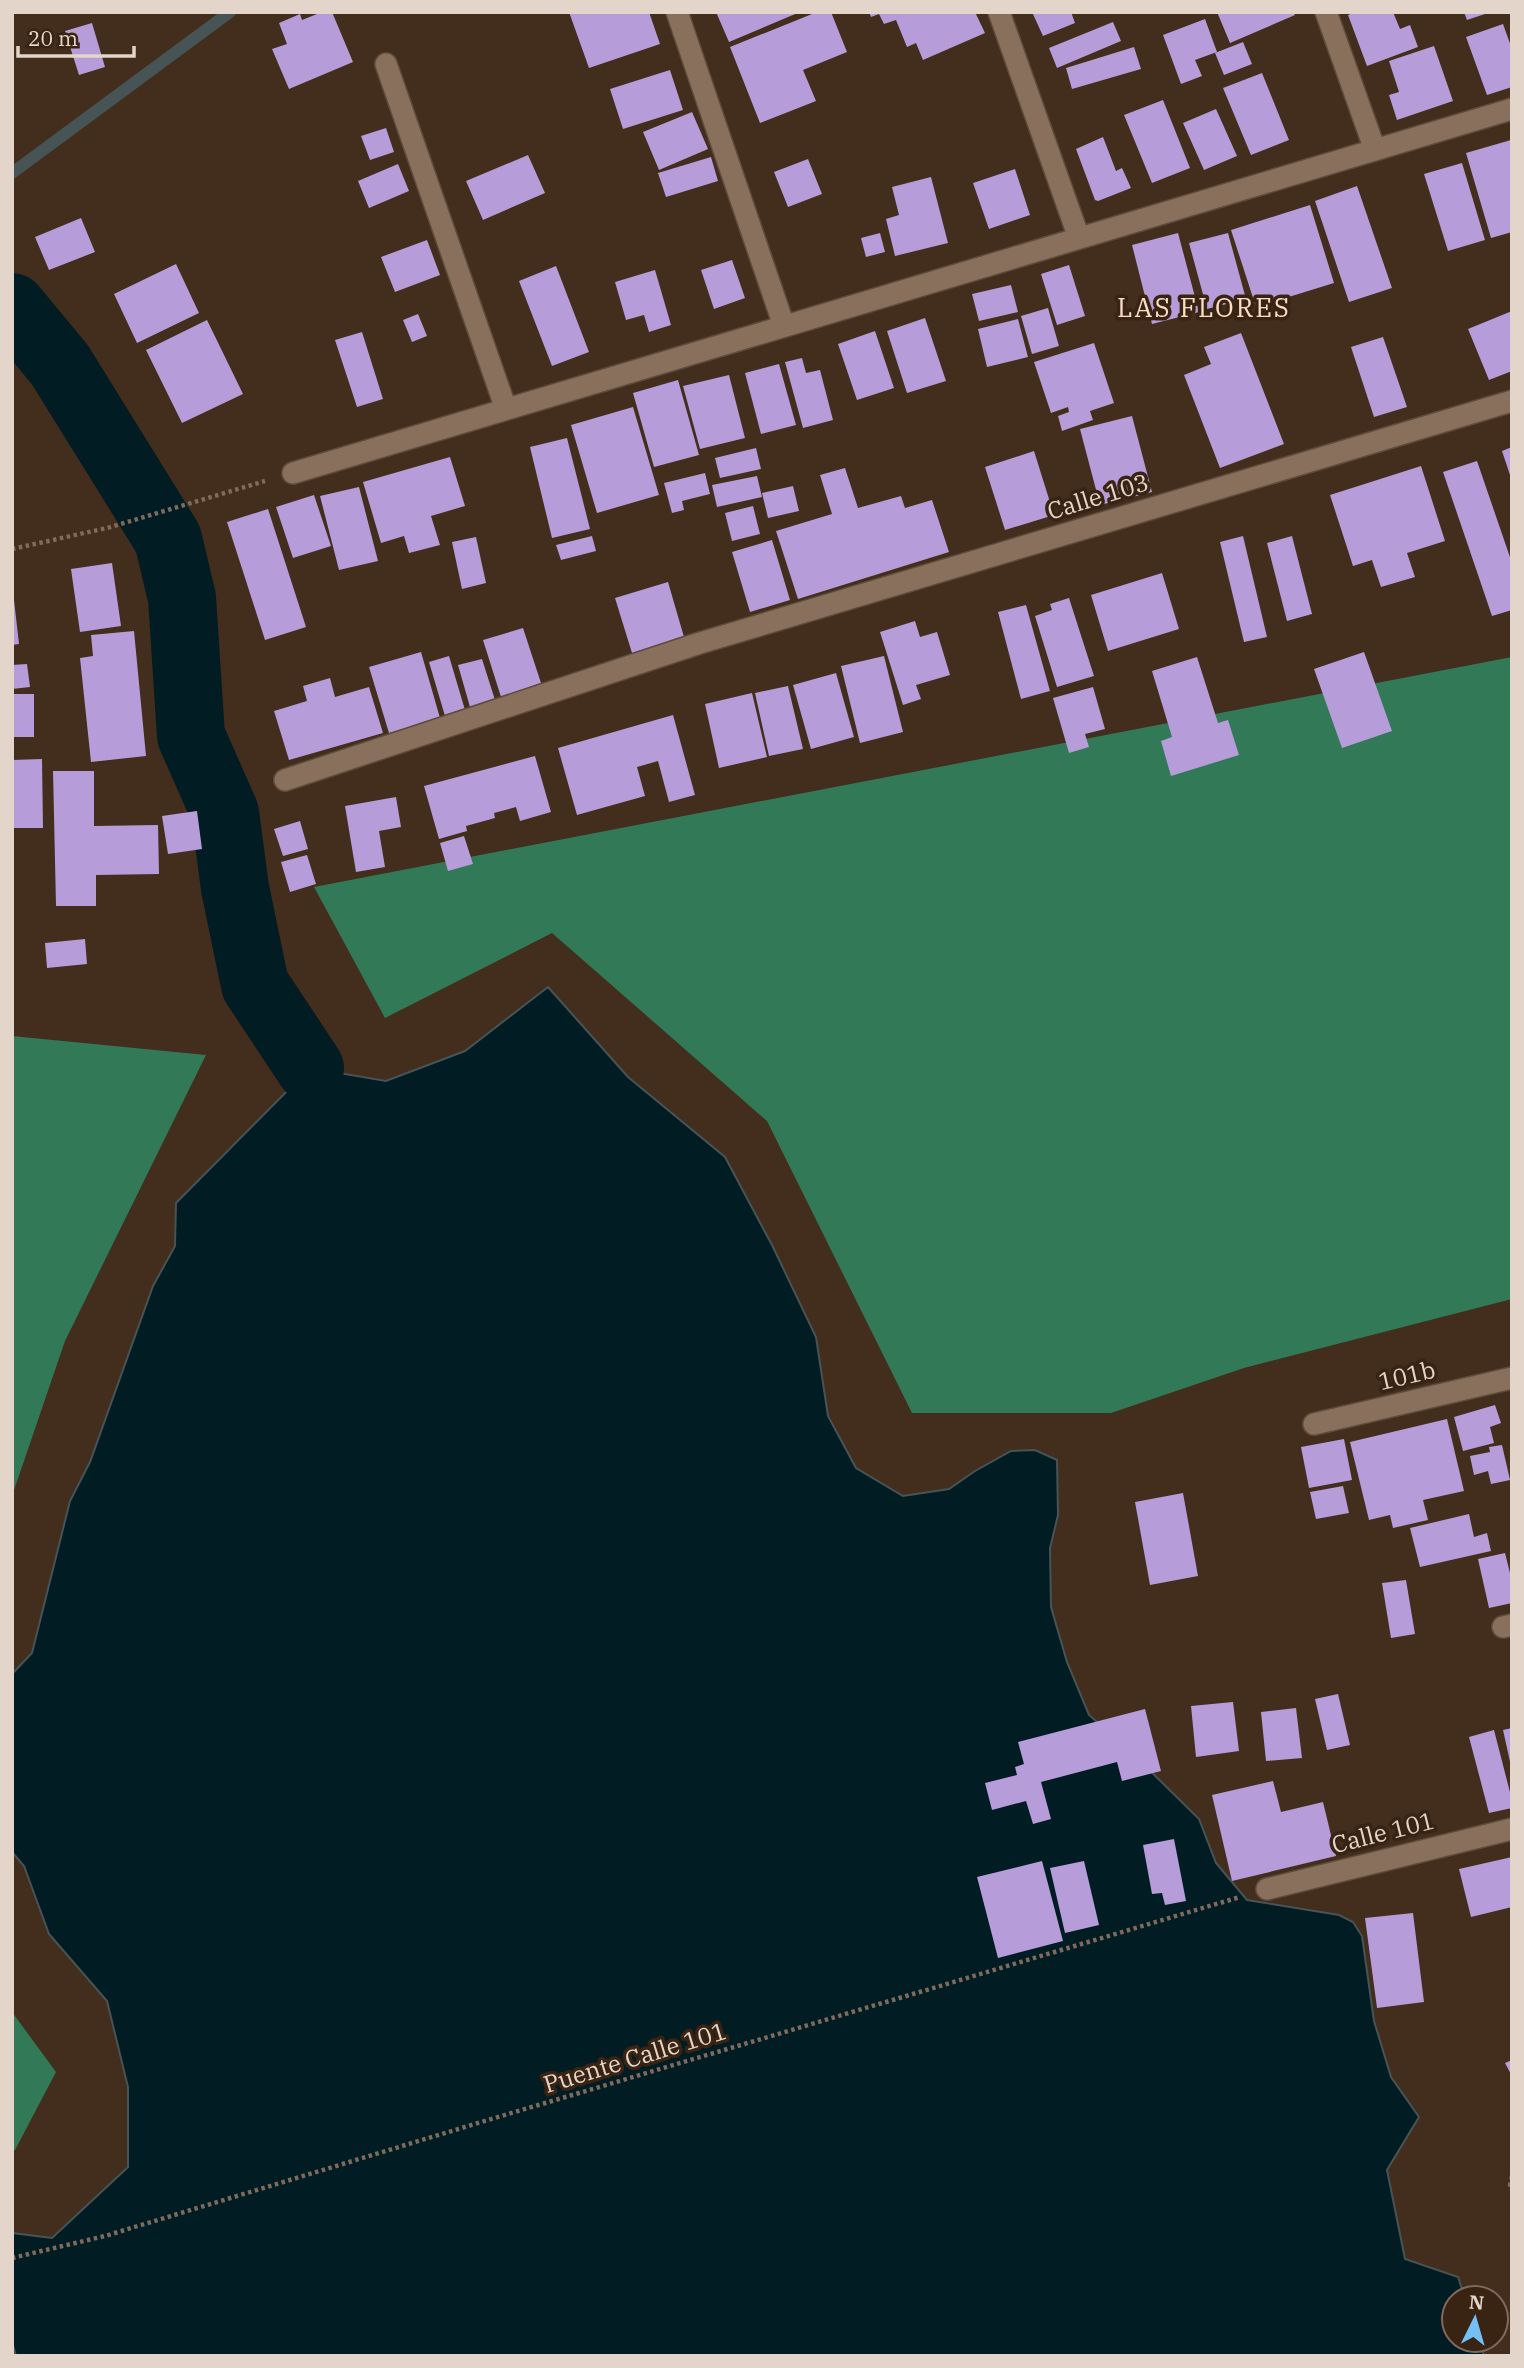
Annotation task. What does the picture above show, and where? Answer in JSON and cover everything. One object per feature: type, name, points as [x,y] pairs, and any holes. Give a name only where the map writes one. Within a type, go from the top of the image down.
[{"type":"street","points":[[677,12],[784,326]]},
{"type":"street","points":[[999,12],[1079,238]]},
{"type":"street","points":[[1326,12],[1375,150]]},
{"type":"street","points":[[386,64],[506,409]]},
{"type":"street","points":[[293,473],[1512,109]]},
{"type":"street","name":"Calle 103","points":[[285,780],[700,643],[1512,401]]},
{"type":"street","name":"101b","points":[[1314,1424],[1512,1378]]},
{"type":"street","name":"Calle 101","points":[[1267,1889],[1512,1829]]},
{"type":"path","points":[[12,549],[107,528],[293,473]]},
{"type":"path","name":"Puente Calle 101","points":[[12,2258],[105,2236],[1267,1889]]},
{"type":"path","points":[[1512,2176],[1512,2189]]},
{"type":"green space","points":[[1512,657],[1512,1299],[1244,1368],[1111,1413],[912,1413],[767,1121],[552,933],[385,1018],[314,887]]},
{"type":"green space","points":[[12,1036],[206,1055],[65,1341],[12,1496]]},
{"type":"green space","points":[[12,2012],[56,2072],[15,2150],[12,2150]]},
{"type":"water","points":[[548,987],[628,1077],[725,1157],[772,1245],[816,1337],[828,1416],[856,1468],[903,1496],[949,1489],[1011,1451],[1035,1450],[1057,1460],[1058,1515],[1050,1548],[1051,1607],[1067,1662],[1089,1715],[1199,1819],[1216,1863],[1247,1900],[1339,1915],[1353,1922],[1362,1936],[1374,2021],[1391,2077],[1419,2117],[1387,2170],[1405,2259],[1458,2277],[1460,2284],[1440,2284],[1440,2354],[1484,2356],[16,2356],[12,2342],[12,2233],[52,2238],[128,2167],[128,2087],[107,2001],[49,1934],[24,1866],[12,1852],[12,1674],[32,1653],[70,1501],[90,1462],[153,1286],[175,1246],[176,1203],[310,1068],[386,1081],[465,1051]]},
{"type":"building","points":[[322,12],[332,12],[353,62],[289,89],[272,49],[287,44],[279,23],[300,14],[302,20]]},
{"type":"building","points":[[569,12],[649,12],[660,44],[589,68]]},
{"type":"building","points":[[716,12],[800,12],[729,42]]},
{"type":"building","points":[[817,12],[831,12],[847,52],[803,70],[816,101],[760,123],[730,47]]},
{"type":"building","points":[[869,12],[975,12],[985,33],[923,60],[916,43],[907,47],[896,20],[884,24],[879,14],[871,17]]},
{"type":"building","points":[[1032,12],[1071,12],[1075,23],[1043,36]]},
{"type":"building","points":[[1217,12],[1293,12],[1295,15],[1230,43]]},
{"type":"building","points":[[1356,12],[1393,12],[1400,29],[1410,25],[1418,47],[1367,66],[1348,15]]},
{"type":"building","points":[[1464,12],[1488,12],[1488,13],[1467,20]]},
{"type":"building","points":[[1205,19],[1217,52],[1195,60],[1202,76],[1181,84],[1163,35]]},
{"type":"building","points":[[1113,22],[1121,41],[1057,68],[1049,48]]},
{"type":"building","points":[[92,23],[105,67],[79,75],[65,31]]},
{"type":"building","points":[[1503,24],[1512,49],[1512,87],[1487,95],[1466,37]]},
{"type":"building","points":[[1243,42],[1252,64],[1224,75],[1215,53]]},
{"type":"building","points":[[1434,46],[1453,101],[1397,120],[1389,95],[1399,92],[1389,61]]},
{"type":"building","points":[[1134,47],[1141,69],[1072,89],[1066,68]]},
{"type":"building","points":[[670,70],[683,110],[623,129],[610,89]]},
{"type":"building","points":[[1262,73],[1289,140],[1251,155],[1223,88]]},
{"type":"building","points":[[1163,100],[1190,168],[1152,183],[1124,115]]},
{"type":"building","points":[[1216,109],[1237,156],[1204,170],[1183,123]]},
{"type":"building","points":[[692,112],[708,149],[659,170],[643,132]]},
{"type":"building","points":[[386,128],[394,152],[370,160],[361,136]]},
{"type":"building","points":[[1103,137],[1116,171],[1122,168],[1131,188],[1098,201],[1095,200],[1076,149]]},
{"type":"building","points":[[1511,140],[1512,232],[1491,238],[1466,153]]},
{"type":"building","points":[[528,155],[545,193],[483,220],[466,181]]},
{"type":"building","points":[[711,157],[718,181],[666,197],[658,173]]},
{"type":"building","points":[[808,159],[822,194],[788,207],[774,172]]},
{"type":"building","points":[[1462,163],[1485,240],[1448,251],[1424,174]]},
{"type":"building","points":[[398,164],[409,191],[369,208],[358,181]]},
{"type":"building","points":[[1015,169],[1030,215],[989,229],[973,183]]},
{"type":"building","points":[[931,177],[948,243],[895,256],[886,219],[899,215],[892,187]]},
{"type":"building","points":[[1357,186],[1392,288],[1349,302],[1315,201]]},
{"type":"building","points":[[1310,205],[1334,283],[1256,307],[1231,230]]},
{"type":"building","points":[[81,218],[95,252],[49,270],[35,237]]},
{"type":"building","points":[[880,233],[885,252],[866,257],[861,238]]},
{"type":"building","points":[[1178,233],[1199,312],[1152,324],[1132,245]]},
{"type":"building","points":[[1228,233],[1246,299],[1207,309],[1189,243]]},
{"type":"building","points":[[427,240],[440,275],[395,292],[381,257]]},
{"type":"building","points":[[732,260],[745,298],[714,309],[701,270]]},
{"type":"building","points":[[176,264],[199,313],[137,343],[114,294]]},
{"type":"building","points":[[1069,265],[1085,316],[1057,325],[1041,274]]},
{"type":"building","points":[[556,266],[589,352],[552,366],[519,281]]},
{"type":"building","points":[[655,270],[671,325],[649,332],[644,315],[626,320],[615,282]]},
{"type":"building","points":[[1011,285],[1018,312],[979,321],[972,294]]},
{"type":"building","points":[[1048,308],[1059,346],[1032,354],[1021,316]]},
{"type":"building","points":[[1512,311],[1512,371],[1489,380],[1468,329]]},
{"type":"building","points":[[418,314],[427,336],[412,342],[403,320]]},
{"type":"building","points":[[925,318],[946,381],[907,393],[887,331]]},
{"type":"building","points":[[1018,319],[1028,357],[987,367],[978,329]]},
{"type":"building","points":[[207,320],[243,394],[182,423],[146,350]]},
{"type":"building","points":[[875,331],[894,388],[857,400],[838,344]]},
{"type":"building","points":[[362,332],[383,399],[357,407],[335,340]]},
{"type":"building","points":[[1241,333],[1284,444],[1220,468],[1184,375],[1211,364],[1204,347]]},
{"type":"building","points":[[1383,337],[1407,407],[1374,417],[1351,347]]},
{"type":"building","points":[[1094,343],[1114,403],[1090,411],[1093,420],[1062,431],[1058,416],[1069,412],[1068,407],[1051,413],[1034,362]]},
{"type":"building","points":[[802,358],[806,373],[820,370],[833,420],[803,428],[785,362]]},
{"type":"building","points":[[779,364],[796,425],[761,434],[745,373]]},
{"type":"building","points":[[729,375],[745,438],[700,449],[683,386]]},
{"type":"building","points":[[678,380],[699,455],[654,467],[633,393]]},
{"type":"building","points":[[633,407],[659,495],[597,513],[571,425]]},
{"type":"building","points":[[1132,416],[1152,492],[1100,505],[1080,429]]},
{"type":"building","points":[[567,438],[590,529],[552,538],[530,447]]},
{"type":"building","points":[[1512,447],[1512,478],[1511,478],[1502,451]]},
{"type":"building","points":[[756,448],[761,469],[720,478],[715,458]]},
{"type":"building","points":[[1034,451],[1054,515],[1005,530],[985,467]]},
{"type":"building","points":[[450,457],[465,506],[431,516],[440,545],[409,553],[404,536],[381,543],[363,482]]},
{"type":"building","points":[[1477,461],[1512,563],[1512,610],[1492,616],[1443,472]]},
{"type":"building","points":[[1421,466],[1445,541],[1407,553],[1415,577],[1381,587],[1372,560],[1353,566],[1330,495]]},
{"type":"building","points":[[845,468],[858,508],[901,496],[905,508],[932,500],[949,552],[798,599],[776,531],[832,514],[820,475]]},
{"type":"building","points":[[705,473],[710,494],[682,501],[684,510],[672,513],[664,483]]},
{"type":"building","points":[[757,476],[762,497],[717,507],[712,485]]},
{"type":"building","points":[[793,486],[799,511],[768,518],[762,493]]},
{"type":"building","points":[[359,487],[378,561],[339,570],[320,496]]},
{"type":"building","points":[[314,495],[331,546],[293,558],[276,507]]},
{"type":"building","points":[[753,506],[760,534],[732,541],[725,513]]},
{"type":"building","points":[[268,509],[306,627],[265,640],[227,522]]},
{"type":"building","points":[[592,536],[596,551],[561,560],[556,545]]},
{"type":"building","points":[[1243,536],[1267,637],[1244,642],[1220,542]]},
{"type":"building","points":[[1292,536],[1312,614],[1287,621],[1267,543]]},
{"type":"building","points":[[476,537],[486,583],[462,589],[452,542]]},
{"type":"building","points":[[772,540],[790,600],[750,612],[732,552]]},
{"type":"building","points":[[112,563],[121,626],[80,632],[71,569]]},
{"type":"building","points":[[1162,573],[1179,629],[1108,651],[1091,595]]},
{"type":"building","points":[[668,582],[684,637],[632,653],[615,598]]},
{"type":"building","points":[[1069,598],[1094,676],[1057,687],[1035,616],[1052,610],[1050,604]]},
{"type":"building","points":[[12,600],[19,644],[12,645]]},
{"type":"building","points":[[1026,605],[1050,691],[1021,699],[998,612]]},
{"type":"building","points":[[915,621],[920,637],[937,632],[950,675],[916,685],[921,699],[903,705],[880,632]]},
{"type":"building","points":[[523,628],[541,683],[501,697],[483,640]]},
{"type":"building","points":[[134,631],[146,756],[91,762],[80,658],[93,656],[91,635]]},
{"type":"building","points":[[421,652],[440,718],[389,733],[369,667]]},
{"type":"building","points":[[1364,652],[1392,731],[1342,748],[1314,669]]},
{"type":"building","points":[[449,656],[465,710],[445,716],[429,662]]},
{"type":"building","points":[[884,656],[903,732],[860,743],[841,666]]},
{"type":"building","points":[[1197,657],[1218,723],[1228,720],[1239,755],[1171,776],[1161,741],[1172,737],[1152,671]]},
{"type":"building","points":[[482,659],[495,700],[470,707],[458,665]]},
{"type":"building","points":[[27,664],[30,687],[12,689],[12,665]]},
{"type":"building","points":[[836,673],[854,737],[811,749],[793,685]]},
{"type":"building","points":[[330,678],[335,697],[369,687],[383,733],[289,760],[274,711],[307,701],[303,686]]},
{"type":"building","points":[[788,686],[803,749],[769,756],[755,693]]},
{"type":"building","points":[[1093,687],[1105,729],[1085,734],[1089,747],[1069,753],[1053,698]]},
{"type":"building","points":[[752,693],[767,757],[719,768],[705,704]]},
{"type":"building","points":[[12,694],[34,694],[34,737],[12,737]]},
{"type":"building","points":[[673,715],[695,795],[669,802],[658,761],[637,767],[645,796],[577,815],[558,748]]},
{"type":"building","points":[[535,756],[551,812],[520,821],[516,807],[494,813],[495,818],[466,826],[467,831],[439,839],[424,786]]},
{"type":"building","points":[[42,759],[43,828],[12,828],[12,760]]},
{"type":"building","points":[[53,771],[94,771],[94,826],[158,825],[159,874],[96,875],[96,906],[56,906]]},
{"type":"building","points":[[396,797],[401,827],[379,831],[385,867],[356,872],[345,806]]},
{"type":"building","points":[[197,811],[202,849],[168,854],[162,816]]},
{"type":"building","points":[[300,821],[308,849],[283,856],[274,829]]},
{"type":"building","points":[[464,836],[473,864],[448,871],[440,843]]},
{"type":"building","points":[[307,855],[316,884],[290,892],[281,862]]},
{"type":"building","points":[[85,939],[87,964],[47,968],[45,943]]},
{"type":"building","points":[[1495,1405],[1501,1423],[1490,1427],[1494,1443],[1463,1451],[1454,1417]]},
{"type":"building","points":[[1447,1419],[1464,1491],[1423,1500],[1428,1520],[1393,1528],[1390,1515],[1369,1520],[1350,1442]]},
{"type":"building","points":[[1344,1439],[1352,1480],[1309,1488],[1301,1447]]},
{"type":"building","points":[[1502,1445],[1510,1480],[1491,1484],[1488,1471],[1474,1475],[1470,1456],[1490,1452],[1489,1447]]},
{"type":"building","points":[[1343,1486],[1349,1513],[1316,1519],[1310,1492]]},
{"type":"building","points":[[1183,1493],[1198,1576],[1150,1585],[1135,1502]]},
{"type":"building","points":[[1469,1514],[1474,1537],[1487,1533],[1491,1551],[1420,1567],[1410,1528]]},
{"type":"building","points":[[1505,1553],[1512,1581],[1512,1603],[1489,1608],[1478,1559]]},
{"type":"building","points":[[1406,1580],[1415,1634],[1391,1638],[1382,1583]]},
{"type":"building","points":[[1338,1694],[1350,1745],[1327,1750],[1315,1699]]},
{"type":"building","points":[[1233,1702],[1239,1751],[1196,1757],[1191,1706]]},
{"type":"building","points":[[1296,1708],[1302,1758],[1266,1761],[1261,1712]]},
{"type":"building","points":[[1145,1709],[1161,1771],[1122,1781],[1117,1762],[1041,1782],[1051,1819],[1033,1824],[1026,1801],[992,1810],[985,1783],[1017,1775],[1015,1767],[1024,1764],[1018,1742]]},
{"type":"building","points":[[1512,1728],[1512,1766],[1511,1766],[1503,1730]]},
{"type":"building","points":[[1494,1730],[1512,1808],[1489,1813],[1469,1737]]},
{"type":"building","points":[[1273,1781],[1281,1812],[1323,1802],[1336,1856],[1232,1881],[1212,1795]]},
{"type":"building","points":[[1174,1839],[1186,1901],[1165,1905],[1162,1893],[1152,1894],[1143,1845]]},
{"type":"building","points":[[1512,1857],[1512,1907],[1471,1917],[1459,1869]]},
{"type":"building","points":[[1042,1861],[1063,1941],[998,1958],[977,1877]]},
{"type":"building","points":[[1084,1861],[1099,1925],[1065,1933],[1050,1868]]},
{"type":"building","points":[[1413,1913],[1424,2002],[1377,2008],[1365,1918]]},
{"type":"building","points":[[1512,2060],[1512,2076],[1505,2063]]},
{"type":"waterway","points":[[12,173],[230,12]]},
{"type":"waterway","points":[[12,307],[60,365],[168,539],[182,598],[191,736],[225,813],[235,888],[255,985],[310,1068]]},
{"type":"district","name":"LAS FLORES","points":[[1204,308]]}]
